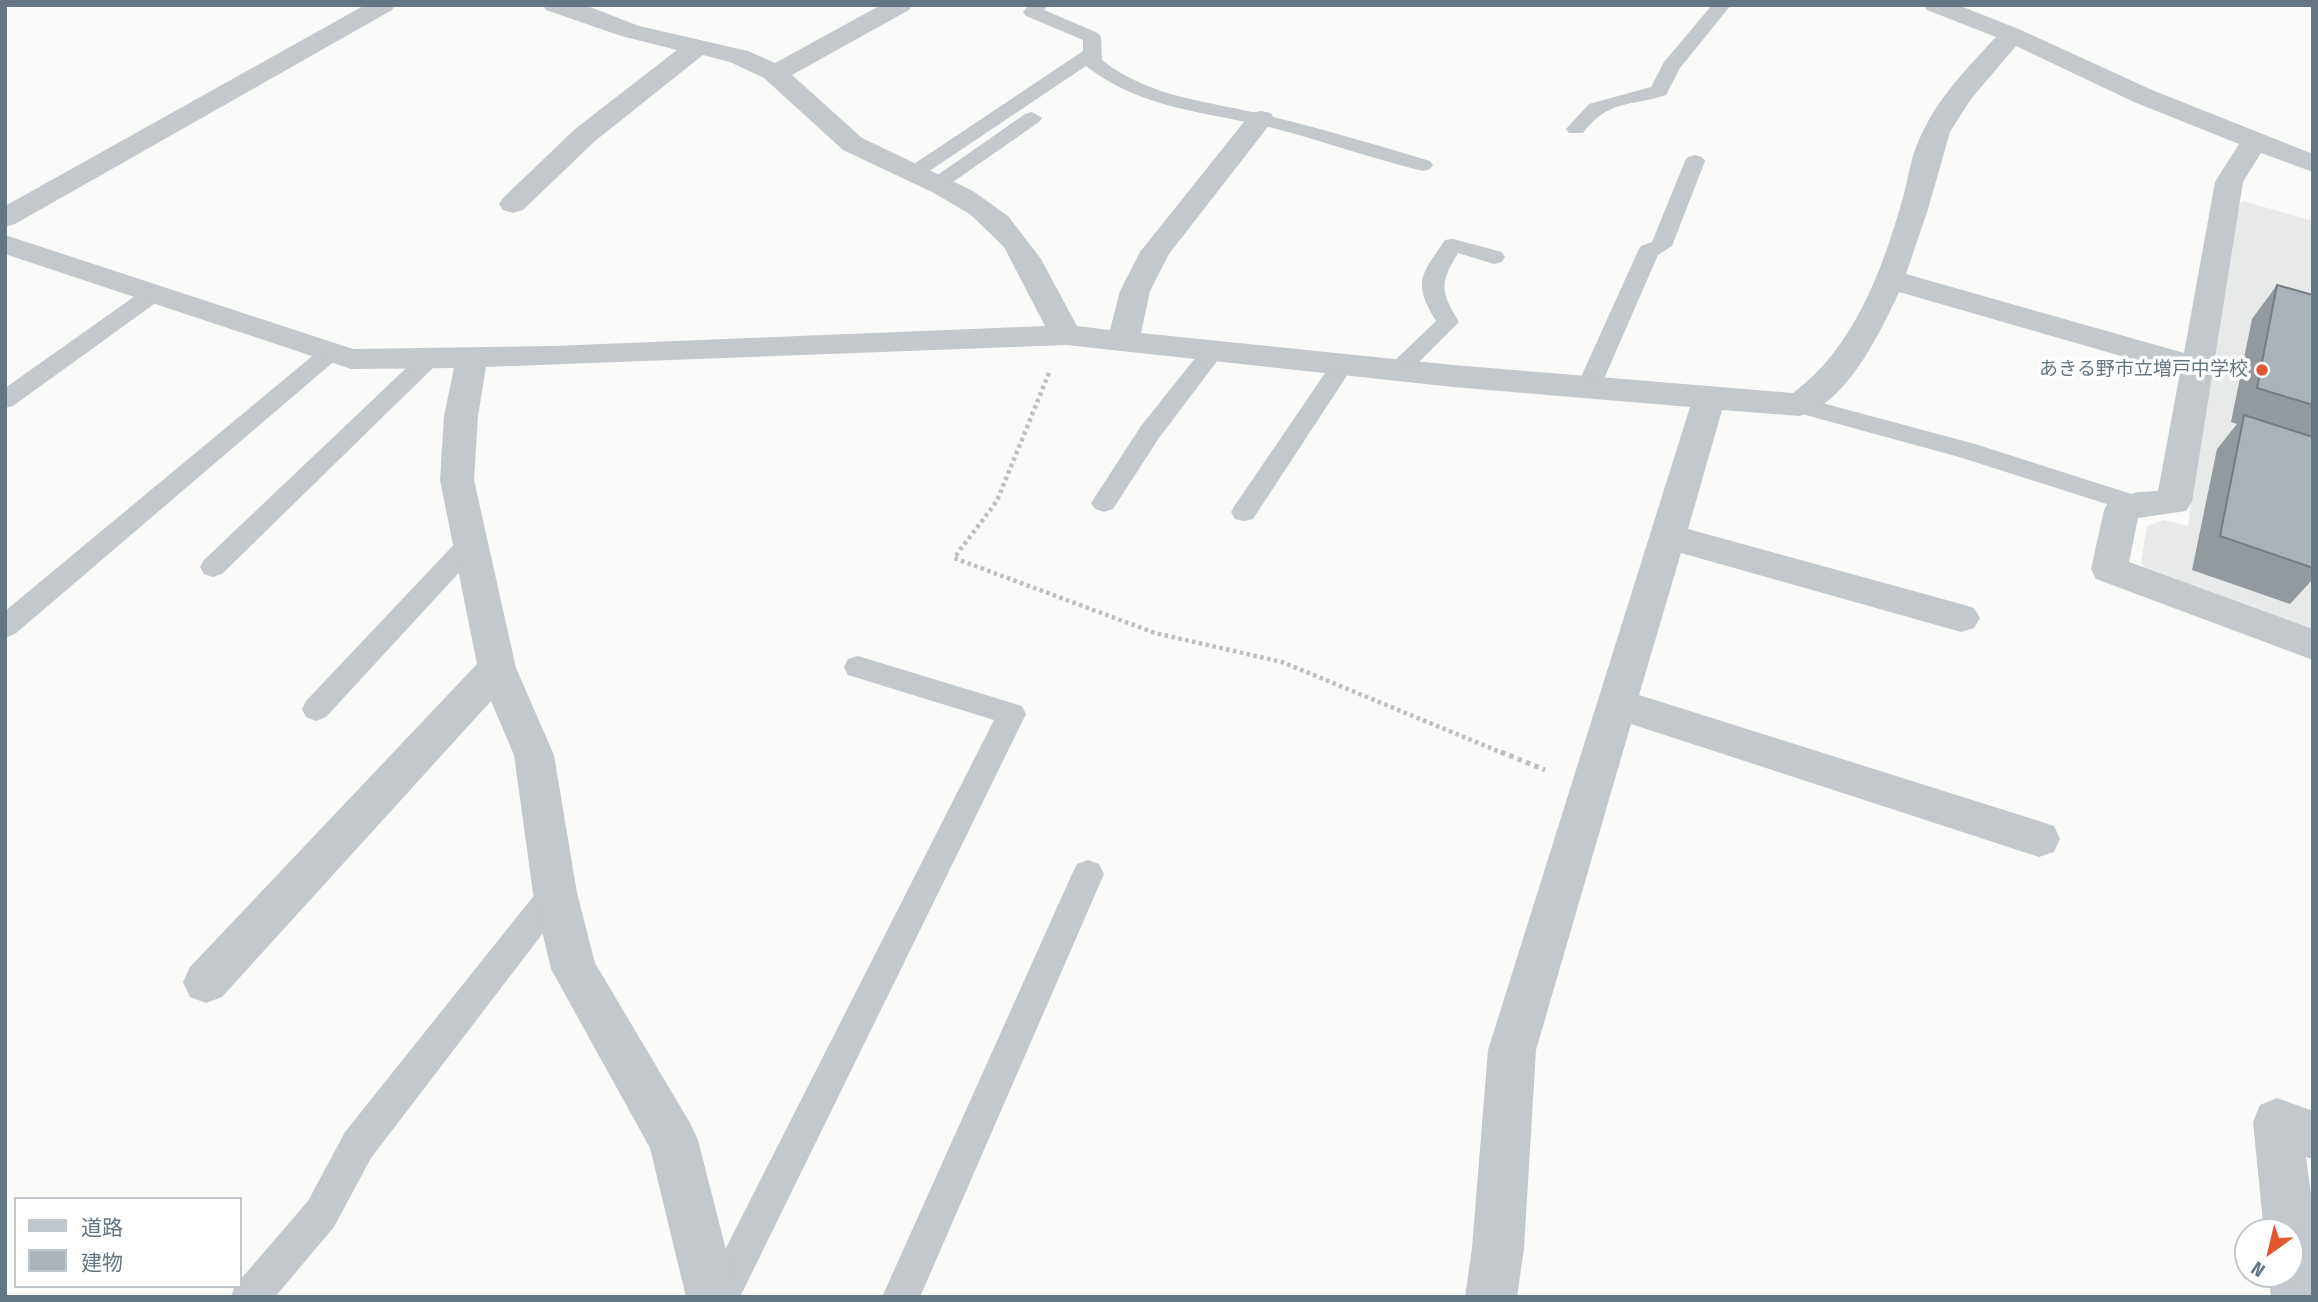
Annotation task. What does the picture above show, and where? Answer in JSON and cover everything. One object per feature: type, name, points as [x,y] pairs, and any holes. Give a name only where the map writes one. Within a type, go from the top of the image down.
[{"type":"street","points":[[5,218],[383,5]]},
{"type":"street","points":[[555,5],[574,9],[629,31],[734,56],[775,74],[794,87],[835,131],[863,150],[979,207],[1012,237],[1095,338]]},
{"type":"street","points":[[775,74],[900,5]]},
{"type":"street","points":[[1936,5],[2012,35],[2143,96],[2313,164]]},
{"type":"street","points":[[5,244],[351,359],[472,358],[1095,338],[1397,371],[1800,405],[1818,394],[1849,360],[1888,279],[1914,209],[1935,134],[1967,85],[2012,35]]},
{"type":"street","points":[[513,204],[585,135],[698,46]]},
{"type":"street","points":[[1095,338],[1135,291],[1155,252],[1261,119]]},
{"type":"street","points":[[2254,141],[2229,182],[2174,502],[2138,505],[2122,510],[2109,569],[2313,645]]},
{"type":"street","points":[[1888,279],[2197,367]]},
{"type":"street","points":[[472,358],[461,416],[457,480],[497,668],[534,755],[555,893],[574,970],[673,1140],[712,1297]]},
{"type":"street","points":[[1491,1297],[1498,1248],[1511,1051],[1709,399]]},
{"type":"street","points":[[1667,536],[1961,618]]},
{"type":"street","points":[[206,982],[497,668]]},
{"type":"street","points":[[1616,703],[2039,839]]},
{"type":"street","points":[[2288,1218],[2277,1122],[2313,1135]]},
{"type":"lane","points":[[1039,5],[1032,12],[1093,37],[1093,62],[1108,76],[1178,104],[1261,119],[1423,165]]},
{"type":"lane","points":[[1576,129],[1591,110],[1659,91],[1671,66],[1722,5]]},
{"type":"lane","points":[[924,179],[1092,54]]},
{"type":"lane","points":[[924,179],[1032,118]]},
{"type":"lane","points":[[1588,388],[1649,251],[1661,246],[1695,160]]},
{"type":"lane","points":[[1397,371],[1448,322],[1433,299],[1431,280],[1453,245],[1494,257]]},
{"type":"lane","points":[[5,400],[153,294]]},
{"type":"lane","points":[[1104,503],[1150,432],[1212,352]]},
{"type":"lane","points":[[5,628],[330,354]]},
{"type":"lane","points":[[213,567],[430,358]]},
{"type":"lane","points":[[1244,512],[1342,365]]},
{"type":"lane","points":[[1800,405],[1966,450],[2138,505]]},
{"type":"lane","points":[[316,709],[470,544]]},
{"type":"lane","points":[[720,1297],[1012,713],[858,667]]},
{"type":"lane","points":[[901,1297],[1088,874]]},
{"type":"lane","points":[[250,1297],[321,1214],[358,1144],[555,893]]},
{"type":"path","points":[[1095,338],[1049,373],[997,501],[954,558],[1155,633],[1282,662],[1591,788]]},
{"type":"shaded area","name":"あきる野市立増戸中学校","points":[[2243,201],[2313,221],[2313,636],[2153,578],[2141,562],[2147,526],[2164,520],[2188,526],[2237,208]]},
{"type":"building","points":[[2277,285],[2313,295],[2313,405],[2257,388]]},
{"type":"building","points":[[2244,415],[2313,437],[2313,568],[2220,536]]},
{"type":"place","name":"あきる野市立増戸中学校","points":[[2262,370]]}]
